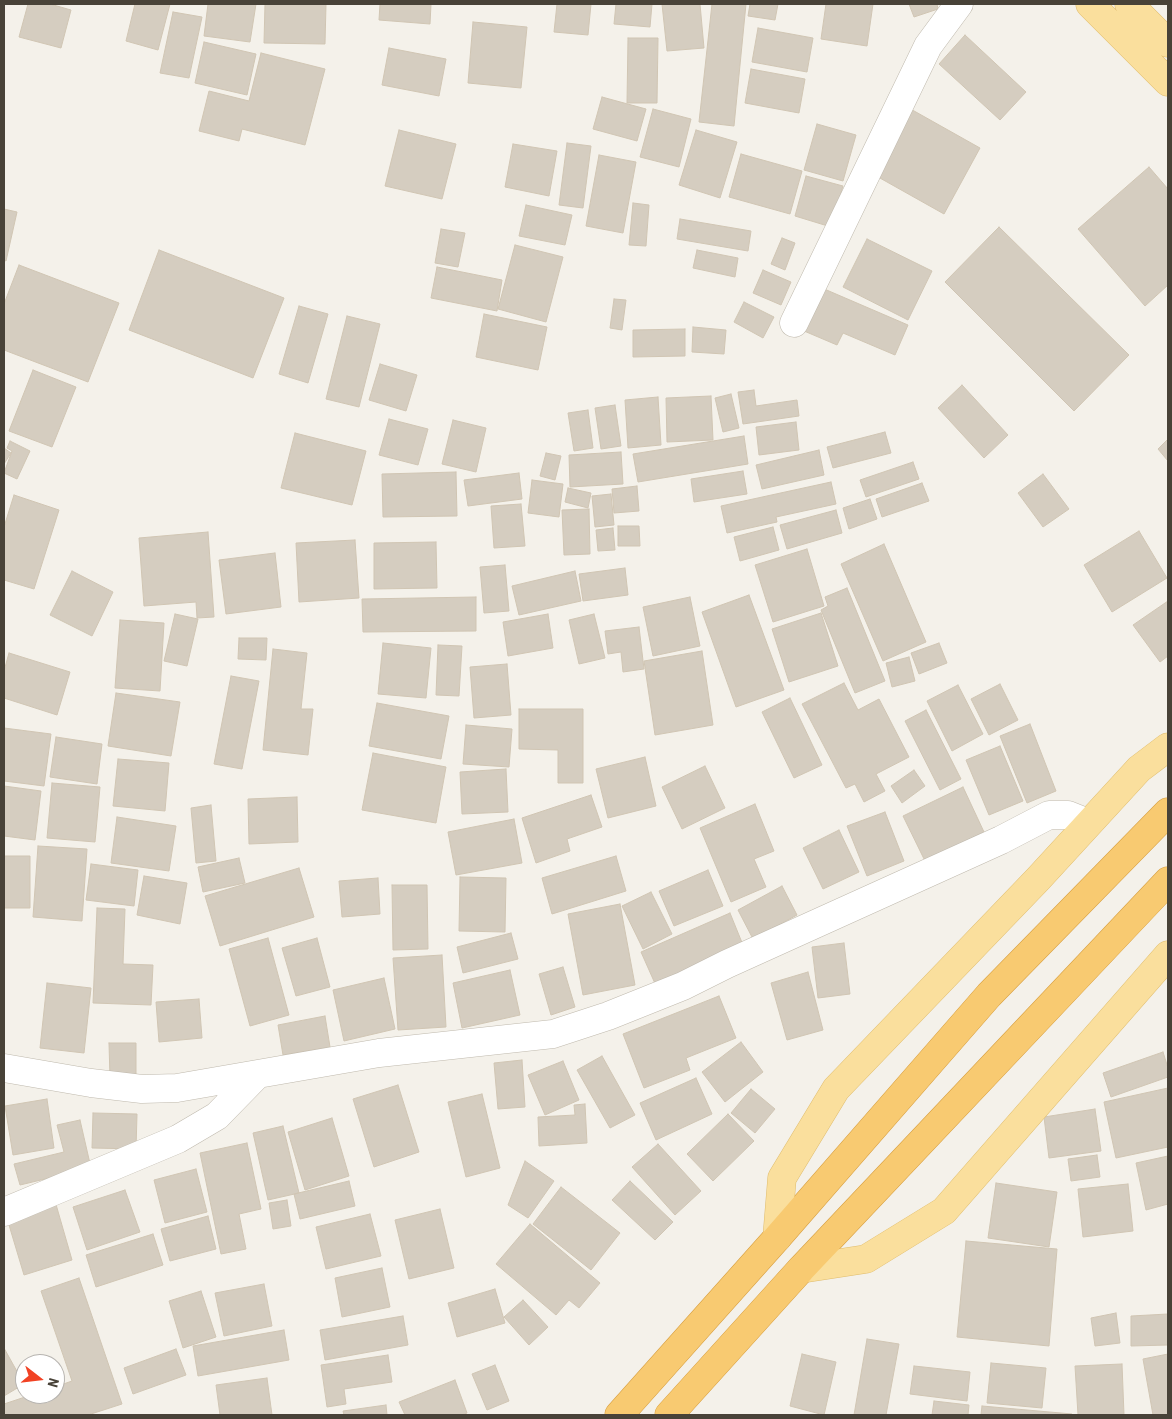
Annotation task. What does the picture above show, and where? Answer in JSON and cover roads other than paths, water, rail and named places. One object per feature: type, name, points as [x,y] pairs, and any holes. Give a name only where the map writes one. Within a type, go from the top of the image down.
[{"type":"highway","points":[[619,1415],[777,1238],[989,995],[1168,812]]},
{"type":"highway","points":[[670,1415],[801,1269],[1168,880]]},
{"type":"main road","points":[[1090,4],[1168,82]]},
{"type":"main road","points":[[1129,4],[1168,43]]},
{"type":"main road","points":[[777,1238],[782,1178],[836,1090],[1038,879],[1139,769],[1168,747]]},
{"type":"main road","points":[[801,1269],[866,1260],[944,1211],[1168,954]]},
{"type":"street","points":[[794,323],[928,46],[959,4]]},
{"type":"street","points":[[4,1068],[91,1083],[142,1089],[177,1088],[379,1054],[553,1034],[608,1016],[683,986],[727,964],[1001,840],[1049,815],[1068,815],[1088,823]]},
{"type":"street","points":[[4,1212],[178,1139],[217,1116],[256,1076]]}]
